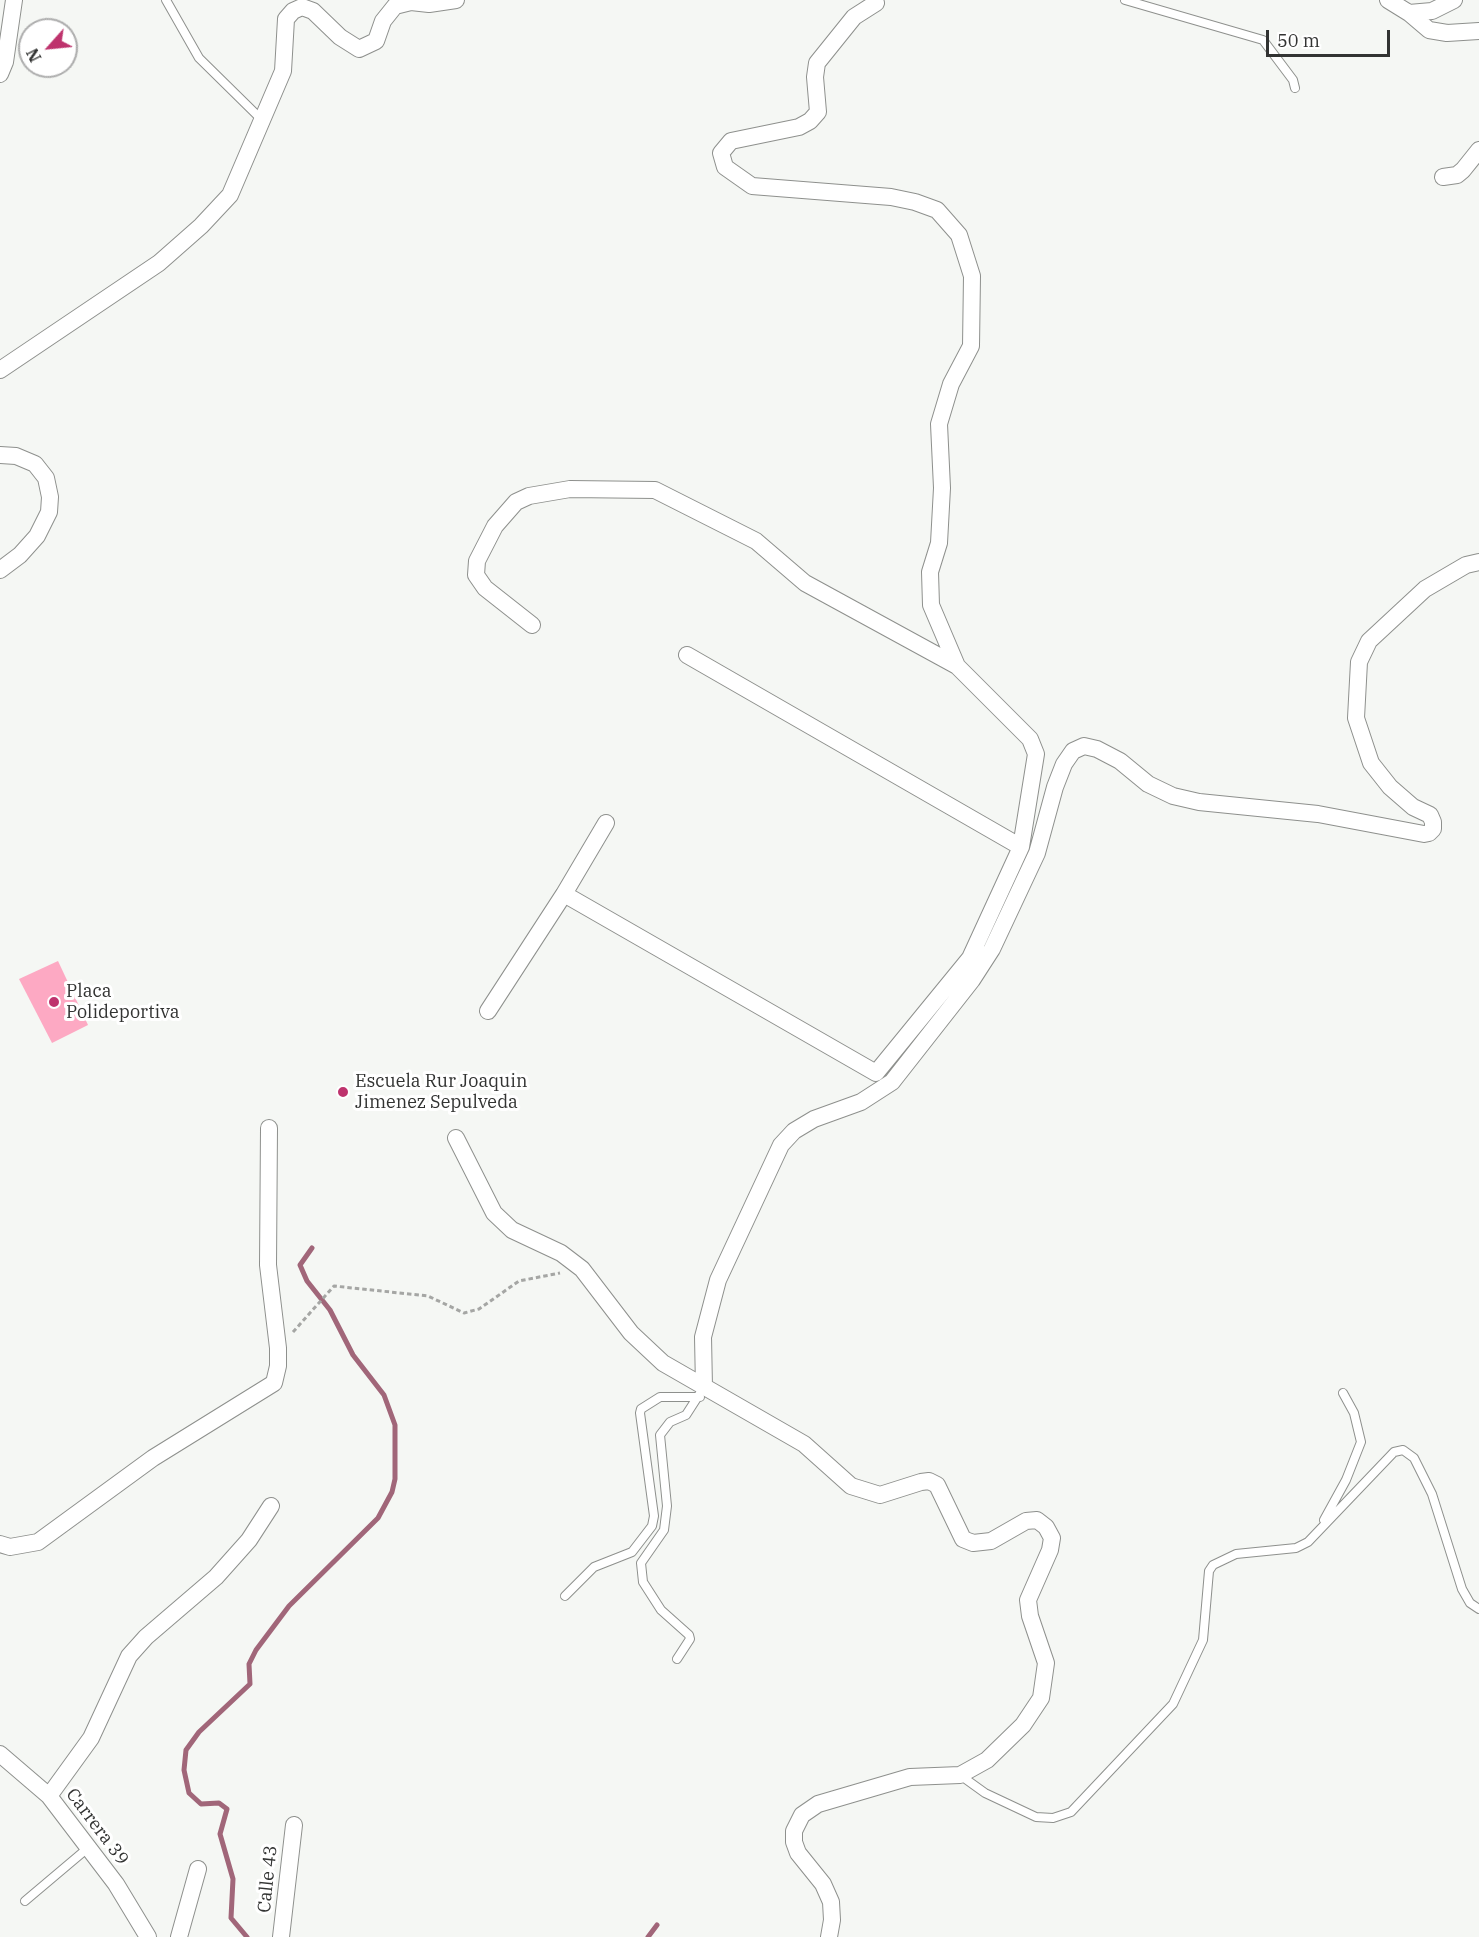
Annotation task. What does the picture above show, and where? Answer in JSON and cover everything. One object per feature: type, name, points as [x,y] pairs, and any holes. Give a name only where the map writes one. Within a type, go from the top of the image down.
[{"type":"street","points":[[0,74],[5,62],[14,0]]},
{"type":"street","points":[[0,370],[112,297],[159,263],[201,226],[230,195],[283,71],[286,19],[292,11],[302,7],[313,11],[340,38],[359,49],[376,41],[383,21],[395,6],[411,2],[429,4],[456,0]]},
{"type":"street","points":[[1389,0],[1429,30],[1447,33],[1479,31]]},
{"type":"street","points":[[1409,13],[1432,11],[1454,0]]},
{"type":"street","points":[[876,3],[854,17],[817,63],[815,77],[818,112],[810,121],[799,127],[731,141],[722,153],[726,167],[752,186],[891,197],[915,202],[937,210],[959,236],[972,276],[971,346],[951,384],[939,424],[942,488],[939,543],[930,572],[931,605],[957,666]]},
{"type":"street","points":[[1443,177],[1463,170],[1479,150]]},
{"type":"street","points":[[0,455],[16,456],[35,465],[46,478],[50,497],[49,512],[37,536],[20,555],[0,570]]},
{"type":"street","points":[[532,625],[485,588],[476,575],[477,561],[495,526],[516,502],[529,496],[570,489],[655,490],[756,541],[805,583],[957,666],[1030,739],[1036,754],[1021,847],[970,958],[876,1073]]},
{"type":"street","points":[[702,1392],[703,1337],[718,1280],[781,1145],[794,1131],[814,1119],[861,1102],[892,1082],[972,980],[992,949],[1037,853],[1055,787],[1064,764],[1073,751],[1084,747],[1097,749],[1120,761],[1148,784],[1182,798],[1318,814],[1424,834],[1429,832],[1433,829],[1430,815],[1413,807],[1390,787],[1371,763],[1356,718],[1359,662],[1369,641],[1425,589],[1466,565],[1479,562]]},
{"type":"street","points":[[687,655],[1021,847]]},
{"type":"street","points":[[488,1011],[564,894],[606,823]]},
{"type":"street","points":[[564,894],[892,1082]]},
{"type":"street","points":[[0,1544],[10,1547],[38,1542],[153,1458],[274,1383],[278,1366],[278,1348],[268,1265],[269,1128]]},
{"type":"street","points":[[456,1138],[494,1214],[512,1230],[561,1253],[582,1269],[631,1333],[663,1363],[702,1392],[804,1444],[851,1486],[880,1495],[921,1482],[929,1481],[937,1485],[950,1510],[957,1531],[963,1539],[973,1543],[991,1540],[1026,1521],[1037,1520],[1046,1527],[1052,1538],[1050,1550],[1028,1600],[1030,1616],[1046,1663],[1041,1698],[1023,1725],[987,1760],[960,1775],[910,1776],[818,1804],[802,1815],[794,1831],[794,1842],[798,1853],[823,1884],[831,1902],[832,1920],[829,1937]]},
{"type":"street","points":[[49,1796],[71,1770],[92,1738],[129,1656],[146,1637],[216,1577],[249,1540],[271,1506]]},
{"type":"street","name":"Carrera 39","points":[[0,1754],[49,1796],[89,1847],[147,1937]]},
{"type":"street","name":"Calle 43","points":[[281,1937],[294,1825]]},
{"type":"street","points":[[179,1937],[198,1869]]},
{"type":"lane","points":[[166,0],[199,58],[263,122]]},
{"type":"lane","points":[[1125,0],[1263,40],[1293,80],[1296,88]]},
{"type":"lane","points":[[565,1596],[594,1567],[632,1552],[652,1526],[654,1516],[641,1409],[660,1397],[702,1392]]},
{"type":"lane","points":[[677,1659],[690,1639],[689,1635],[655,1601],[643,1582],[641,1563],[664,1530],[667,1506],[660,1435],[670,1422],[686,1415],[702,1392]]},
{"type":"lane","points":[[1318,1530],[1346,1480],[1361,1442],[1354,1413],[1342,1393]]},
{"type":"lane","points":[[960,1775],[985,1793],[1036,1817],[1053,1818],[1071,1812],[1173,1704],[1203,1640],[1209,1571],[1213,1565],[1236,1554],[1296,1548],[1308,1542],[1394,1452],[1403,1450],[1409,1452],[1432,1494],[1462,1589],[1470,1603],[1479,1609]]},
{"type":"lane","points":[[25,1901],[89,1847]]},
{"type":"path","points":[[278,1348],[334,1286],[428,1296],[464,1313],[479,1309],[519,1281],[582,1269]]},
{"type":"shaded area","name":"Placa Polideportiva","points":[[58,961],[88,1025],[52,1043],[19,979]]},
{"type":"waterway","points":[[247,1937],[231,1918],[233,1879],[220,1834],[227,1809],[219,1803],[201,1804],[189,1793],[184,1770],[186,1750],[199,1732],[250,1684],[249,1664],[256,1650],[289,1606],[378,1518],[392,1492],[395,1479],[395,1425],[384,1395],[353,1355],[330,1310],[307,1281],[300,1265],[312,1248]]},
{"type":"waterway","points":[[648,1937],[657,1925]]},
{"type":"place","name":"Placa Polideportiva","points":[[54,1002]]},
{"type":"place","name":"Escuela Rur Joaquin Jimenez Sepulveda","points":[[343,1092]]}]
